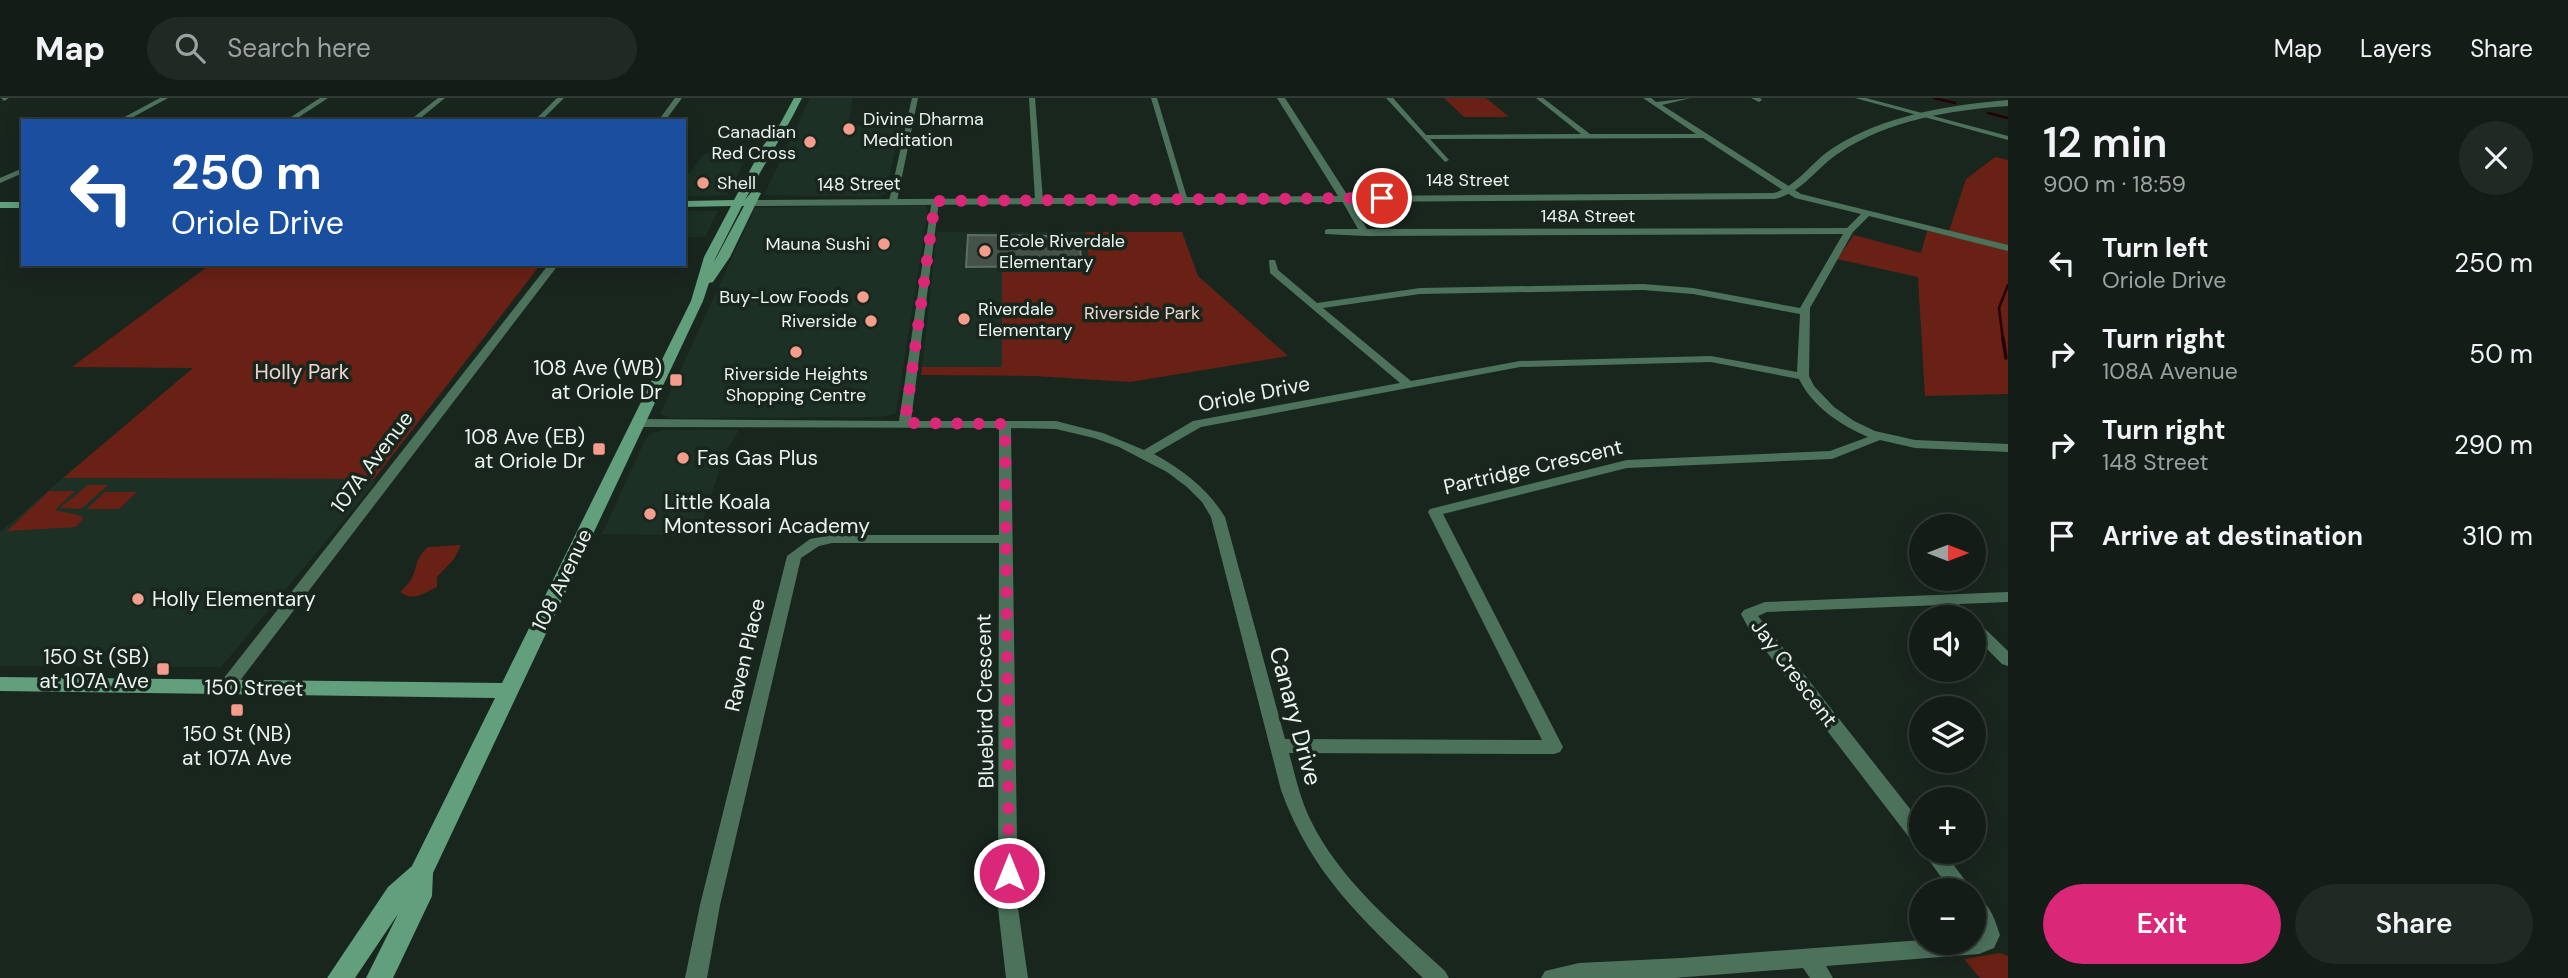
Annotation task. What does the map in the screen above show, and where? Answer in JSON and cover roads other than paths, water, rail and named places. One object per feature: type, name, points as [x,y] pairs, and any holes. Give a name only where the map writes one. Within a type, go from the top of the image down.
[{"type":"main road","name":"108 Avenue","points":[[703,286],[710,257],[737,203],[798,98]]},
{"type":"main road","name":"108 Avenue","points":[[340,978],[397,895],[421,873],[703,286],[724,257],[751,203],[778,146],[784,125]]},
{"type":"main road","name":"148 Street","points":[[686,204],[751,203]]},
{"type":"main road","points":[[0,205],[21,205]]},
{"type":"main road","name":"150 Street","points":[[0,684],[508,691]]},
{"type":"main road","name":"108 Avenue","points":[[379,978],[420,896],[421,873]]},
{"type":"street","points":[[124,119],[165,98]]},
{"type":"street","points":[[291,119],[325,98]]},
{"type":"street","points":[[415,119],[442,98]]},
{"type":"street","points":[[539,119],[561,98]]},
{"type":"street","points":[[663,119],[679,98]]},
{"type":"street","points":[[894,201],[915,98]]},
{"type":"street","points":[[1032,98],[1039,200]]},
{"type":"street","points":[[1154,98],[1185,200]]},
{"type":"street","points":[[1281,98],[1365,233]]},
{"type":"street","points":[[1389,98],[1445,160]]},
{"type":"street","points":[[1539,98],[1588,136]]},
{"type":"street","points":[[1646,98],[1789,192],[1866,214],[2008,248]]},
{"type":"street","points":[[1655,104],[1688,98]]},
{"type":"street","points":[[1858,98],[2008,138]]},
{"type":"street","points":[[1789,192],[1816,165],[1840,148],[1880,130],[1926,116],[2008,103]]},
{"type":"street","points":[[1425,137],[1703,136]]},
{"type":"street","points":[[0,181],[21,171]]},
{"type":"street","name":"148 Street","points":[[751,203],[1755,197],[1789,192]]},
{"type":"street","points":[[905,423],[935,201]]},
{"type":"street","points":[[1866,214],[1849,230],[1804,312],[1803,376],[1814,395],[1827,407],[1875,438]]},
{"type":"street","name":"148A Street","points":[[1328,232],[1849,230]]},
{"type":"street","points":[[1272,262],[1273,271],[1408,384]]},
{"type":"street","name":"107A Avenue","points":[[226,687],[552,266]]},
{"type":"street","points":[[1316,306],[1420,291],[1643,287],[1703,293],[1804,312]]},
{"type":"street","name":"Oriole Drive","points":[[1142,456],[1190,426],[1520,364],[1688,359],[1730,361],[1803,376]]},
{"type":"street","points":[[638,424],[905,423],[1074,427],[1142,456]]},
{"type":"street","name":"Bluebird Crescent","points":[[1005,424],[1008,908],[1017,978]]},
{"type":"street","name":"Partridge Crescent","points":[[1279,746],[1554,747],[1435,512],[1627,464],[1832,454],[1875,438],[1920,444],[2007,449]]},
{"type":"street","name":"Canary Drive","points":[[1142,456],[1189,481],[1215,509],[1296,809],[1315,850],[1358,902],[1438,978]]},
{"type":"street","name":"Raven Place","points":[[696,978],[709,905],[794,556],[802,548],[832,539],[1006,539]]},
{"type":"street","name":"Jay Crescent","points":[[1909,823],[1769,645],[1749,614],[1765,607],[2008,597]]},
{"type":"street","points":[[1945,599],[1951,605]]},
{"type":"street","points":[[1986,639],[2008,660]]},
{"type":"street","points":[[1941,864],[1952,878]]},
{"type":"street","points":[[1986,924],[1990,935],[1986,942]]},
{"type":"street","points":[[1552,978],[1579,973],[1909,951]]},
{"type":"street","points":[[1810,959],[1822,978]]},
{"type":"waterway","points":[[1934,98],[1955,103]]},
{"type":"waterway","points":[[1988,113],[2008,118]]},
{"type":"waterway","points":[[2003,340],[1999,308],[2008,285]]},
{"type":"waterway","points":[[2003,338],[2006,358]]},
{"type":"place","name":"Divine Dharma Meditation","points":[[849,129]]},
{"type":"place","name":"Canadian Red Cross","points":[[810,142]]},
{"type":"place","name":"Shell","points":[[703,183]]},
{"type":"place","name":"Mauna Sushi","points":[[884,244]]},
{"type":"place","name":"Ecole Riverdale Elementary","points":[[985,251]]},
{"type":"place","name":"Buy-Low Foods","points":[[863,297]]},
{"type":"place","name":"Riverdale Elementary","points":[[964,319]]},
{"type":"place","name":"Riverside","points":[[871,321]]},
{"type":"place","name":"Riverside Heights Shopping Centre","points":[[796,352]]},
{"type":"place","name":"108 Ave (WB) at Oriole Dr","points":[[676,380]]},
{"type":"place","name":"108 Ave (EB) at Oriole Dr","points":[[599,449]]},
{"type":"place","name":"Fas Gas Plus","points":[[683,458]]},
{"type":"place","name":"Little Koala Montessori Academy","points":[[650,514]]},
{"type":"place","name":"Holly Elementary","points":[[138,599]]},
{"type":"place","name":"150 St (SB) at 107A Ave","points":[[163,669]]},
{"type":"place","name":"150 St (NB) at 107A Ave","points":[[237,710]]},
{"type":"park label","name":"Riverside Park","points":[[1142,313]]},
{"type":"park label","name":"Holly Park","points":[[302,372]]}]
